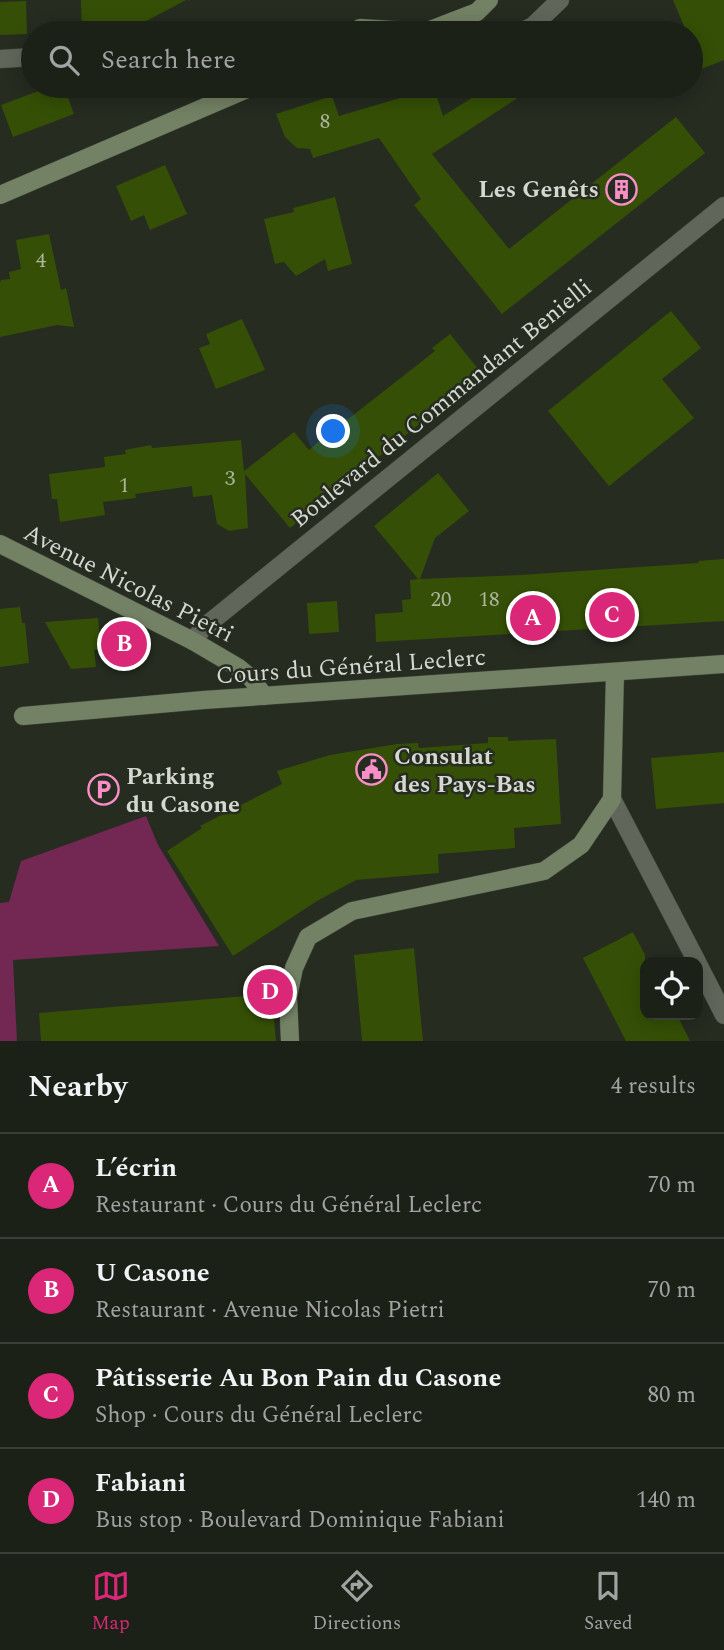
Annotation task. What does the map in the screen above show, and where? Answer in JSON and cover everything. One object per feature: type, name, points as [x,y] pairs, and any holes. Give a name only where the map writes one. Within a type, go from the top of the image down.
[{"type":"main road","points":[[454,21],[477,12],[489,0]]},
{"type":"main road","points":[[0,195],[226,98]]},
{"type":"main road","name":"Avenue Nicolas Pietri","points":[[0,544],[193,641],[239,668],[253,680],[264,696]]},
{"type":"main road","name":"Cours du Général Leclerc","points":[[23,716],[264,696],[724,664]]},
{"type":"main road","points":[[290,1041],[288,997],[294,968],[308,937],[352,911],[544,871],[581,845],[612,799],[615,672]]},
{"type":"street","points":[[538,21],[561,0]]},
{"type":"street","points":[[0,59],[21,58]]},
{"type":"street","name":"Boulevard du Commandant Benielli","points":[[193,641],[212,621],[724,206]]},
{"type":"street","points":[[612,799],[694,957]]},
{"type":"street","points":[[703,975],[724,1015]]},
{"type":"shaded area","points":[[146,816],[158,845],[219,946],[13,960],[17,1041],[0,1041],[0,903],[9,902],[21,861]]},
{"type":"building","points":[[81,0],[186,0],[146,21],[82,21]]},
{"type":"building","points":[[673,0],[724,0],[724,60],[703,68],[703,21],[682,21]]},
{"type":"building","points":[[26,1],[27,21],[21,21],[21,34],[0,35],[0,2]]},
{"type":"building","points":[[21,98],[68,98],[74,114],[13,137],[1,105]]},
{"type":"building","points":[[326,98],[333,98],[339,116],[400,98],[437,98],[443,116],[472,98],[518,98],[432,154],[509,249],[676,117],[705,153],[502,314],[414,205],[421,199],[379,138],[313,158],[310,149],[297,148],[285,137],[276,114]]},
{"type":"building","points":[[165,165],[187,214],[150,230],[144,215],[131,221],[116,186]]},
{"type":"building","points":[[335,197],[352,264],[328,271],[325,259],[296,276],[284,262],[275,264],[264,219],[294,212],[293,208]]},
{"type":"building","points":[[49,234],[61,290],[66,288],[74,327],[57,325],[0,337],[0,283],[1,280],[10,279],[9,272],[21,269],[16,240]]},
{"type":"building","points":[[671,311],[701,348],[662,379],[694,418],[609,486],[548,411]]},
{"type":"building","points":[[242,319],[265,370],[216,389],[199,348],[210,344],[206,334]]},
{"type":"building","points":[[450,334],[483,375],[466,389],[463,386],[430,412],[432,414],[290,528],[245,474],[248,528],[229,531],[217,524],[212,495],[193,497],[192,486],[135,494],[136,498],[103,502],[105,515],[60,522],[57,499],[52,499],[49,474],[105,467],[104,457],[126,454],[125,450],[151,445],[152,448],[241,440],[244,471],[294,432],[309,450],[345,418],[347,420],[435,351],[432,348]]},
{"type":"building","points":[[438,473],[469,511],[435,538],[420,579],[520,575],[724,559],[724,621],[376,642],[375,614],[403,612],[402,600],[411,599],[410,580],[418,579],[374,526]]},
{"type":"building","points":[[337,601],[339,632],[309,634],[307,603]]},
{"type":"building","points":[[20,607],[22,623],[25,623],[29,663],[0,667],[0,609]]},
{"type":"building","points":[[98,618],[101,649],[94,650],[96,667],[71,669],[45,622]]},
{"type":"building","points":[[488,737],[508,737],[508,741],[556,739],[561,824],[514,828],[515,848],[438,854],[439,873],[356,880],[317,901],[233,956],[167,851],[202,828],[200,826],[282,784],[277,771],[330,755],[397,744],[418,743],[419,748],[488,743]]},
{"type":"building","points":[[724,752],[724,803],[656,809],[651,758]]},
{"type":"building","points":[[633,932],[645,955],[640,957],[640,1020],[680,1020],[690,1041],[626,1041],[583,958]]},
{"type":"building","points":[[414,948],[423,1041],[362,1041],[354,955]]},
{"type":"building","points":[[272,994],[276,1041],[41,1041],[39,1013]]},
{"type":"place","name":"Les Genêts","points":[[622,189]]},
{"type":"place","name":"Pâtisserie Au Bon Pain du Casone","points":[[612,615]]},
{"type":"place","name":"L’écrin","points":[[533,618]]},
{"type":"place","name":"U Casone","points":[[124,644]]},
{"type":"place","name":"Consulat des Pays-Bas","points":[[371,770]]},
{"type":"place","name":"Parking du Casone","points":[[103,790]]},
{"type":"place","name":"Fabiani","points":[[270,992]]}]
